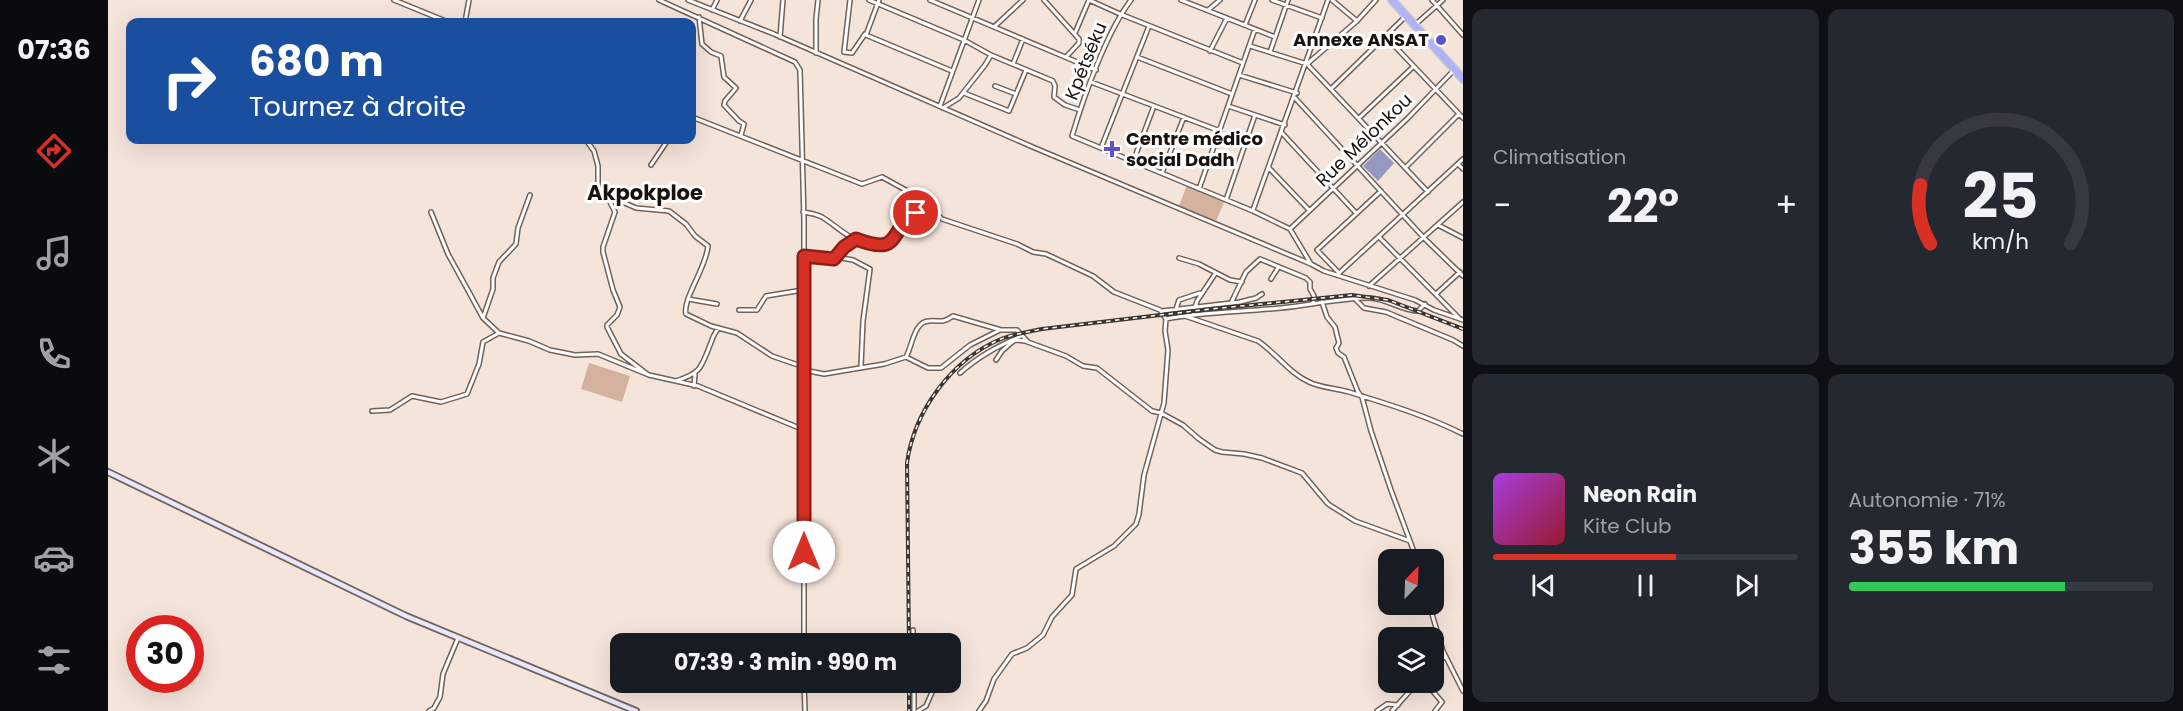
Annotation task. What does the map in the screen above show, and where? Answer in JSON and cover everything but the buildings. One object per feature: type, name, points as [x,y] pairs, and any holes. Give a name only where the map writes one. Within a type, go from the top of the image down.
[{"type":"highway","points":[[1394,0],[1406,16],[1416,24]]},
{"type":"highway","points":[[1394,0],[1463,74]]},
{"type":"highway","points":[[1456,68],[1463,79]]},
{"type":"street","points":[[394,0],[438,18]]},
{"type":"street","points":[[466,18],[469,0]]},
{"type":"street","points":[[660,0],[795,62],[801,81],[804,220],[804,633]]},
{"type":"street","points":[[688,0],[780,37],[1311,264],[1461,319]]},
{"type":"street","points":[[712,10],[717,0]]},
{"type":"street","points":[[740,21],[752,0]]},
{"type":"street","points":[[780,37],[783,0]]},
{"type":"street","points":[[816,53],[818,0]]},
{"type":"street","points":[[850,0],[844,52],[852,53],[865,33],[879,2]]},
{"type":"street","points":[[869,0],[879,2],[964,40],[991,55],[1053,81],[1055,86],[1053,97],[1065,105],[1080,110]]},
{"type":"street","points":[[930,0],[1096,69]]},
{"type":"street","points":[[941,107],[952,71],[980,0]]},
{"type":"street","points":[[994,27],[1023,0]]},
{"type":"street","points":[[1044,0],[1079,39],[1079,43],[1066,57]]},
{"type":"street","points":[[1075,33],[1089,0],[1243,63]]},
{"type":"street","name":"Kpétséku","points":[[1101,148],[1072,136],[1096,69],[1120,14],[1131,0]]},
{"type":"street","points":[[1181,0],[1275,37]]},
{"type":"street","points":[[1208,10],[1220,0]]},
{"type":"street","points":[[1245,25],[1255,0]]},
{"type":"street","points":[[1272,0],[1322,18]]},
{"type":"street","points":[[1270,52],[1288,0]]},
{"type":"street","points":[[1253,211],[1330,0],[1357,21]]},
{"type":"street","points":[[1307,64],[1357,21],[1376,0]]},
{"type":"street","points":[[1432,0],[1463,35]]},
{"type":"street","points":[[1416,24],[1443,0]]},
{"type":"street","points":[[1332,88],[1406,16]]},
{"type":"street","points":[[699,17],[702,44],[711,52],[722,56],[724,77],[736,88],[724,103],[732,116],[744,124],[741,135]]},
{"type":"street","points":[[1210,51],[1227,18]]},
{"type":"street","points":[[1149,26],[1101,148],[1253,211],[1290,229],[1311,264]]},
{"type":"street","points":[[1199,189],[1256,29]]},
{"type":"street","points":[[865,33],[952,71]]},
{"type":"street","points":[[1386,37],[1463,118]]},
{"type":"street","points":[[1013,64],[1023,39]]},
{"type":"street","points":[[1250,46],[1307,64],[1428,192]]},
{"type":"street","points":[[941,107],[956,101],[964,93],[991,55]]},
{"type":"street","points":[[1137,57],[1232,94]]},
{"type":"street","points":[[1359,118],[1413,67]]},
{"type":"street","name":"Rue Mélonkou","points":[[1290,229],[1382,143],[1456,68]]},
{"type":"street","points":[[964,93],[1008,111],[1012,107],[1026,70]]},
{"type":"street","points":[[1239,75],[1297,93]]},
{"type":"street","points":[[1091,82],[1220,131]]},
{"type":"street","points":[[995,86],[1016,93]]},
{"type":"street","points":[[1295,98],[1424,238],[1461,274],[1436,294]]},
{"type":"street","points":[[1133,162],[1154,106]]},
{"type":"street","points":[[1228,106],[1285,125]]},
{"type":"street","points":[[1406,168],[1459,114]]},
{"type":"street","points":[[1226,200],[1255,115]]},
{"type":"street","points":[[1162,173],[1184,117]]},
{"type":"street","points":[[696,118],[862,184],[882,177],[922,199],[942,219],[1017,244],[1033,252],[1046,254],[1093,276],[1114,292],[1162,311],[1250,300],[1262,294]]},
{"type":"street","points":[[1282,133],[1356,214]]},
{"type":"street","points":[[589,144],[595,154],[598,166],[598,186],[615,212],[603,252],[620,307],[617,315],[607,327],[621,354],[649,375]]},
{"type":"street","points":[[651,165],[665,144]]},
{"type":"street","points":[[1338,274],[1463,159]]},
{"type":"street","points":[[1458,164],[1463,169]]},
{"type":"street","points":[[1269,168],[1310,210]]},
{"type":"street","points":[[1338,274],[1317,250],[1381,191]]},
{"type":"street","points":[[483,318],[493,289],[496,269],[501,258],[516,244],[518,228],[530,195]]},
{"type":"street","points":[[606,195],[636,208],[669,211],[686,224],[695,236],[706,242],[708,246],[700,276],[685,307],[686,314],[711,326],[737,333],[772,356],[804,369],[824,374],[861,366],[884,364],[906,357],[928,368],[941,368],[970,345],[986,335],[1001,330]]},
{"type":"street","points":[[1369,286],[1463,202]]},
{"type":"street","points":[[431,212],[448,254],[483,318],[499,333],[529,341],[550,350],[575,355],[598,354],[649,375],[694,386],[804,430]]},
{"type":"street","points":[[803,212],[819,216],[845,235],[871,245],[884,245],[896,238],[910,217],[921,212],[936,213]]},
{"type":"street","points":[[1438,225],[1463,238]]},
{"type":"street","points":[[1379,237],[1461,319]]},
{"type":"street","points":[[836,257],[844,247],[856,239]]},
{"type":"street","points":[[804,256],[852,260],[870,269],[863,321],[861,366]]},
{"type":"street","points":[[1179,258],[1199,264],[1230,280],[1242,282]]},
{"type":"street","points":[[1232,301],[1246,272],[1260,259],[1306,278],[1310,282],[1314,298],[1313,304]]},
{"type":"street","points":[[1271,279],[1278,268]]},
{"type":"street","points":[[1193,315],[1202,293],[1215,274]]},
{"type":"street","points":[[739,310],[757,310],[766,296],[804,290]]},
{"type":"street","points":[[1176,309],[1179,300],[1202,293]]},
{"type":"street","points":[[688,299],[717,304]]},
{"type":"street","points":[[1166,319],[1356,300],[1377,299],[1413,311],[1425,304]]},
{"type":"street","points":[[1356,300],[1364,308],[1386,312],[1463,346]]},
{"type":"street","points":[[1322,302],[1327,317],[1335,327],[1339,343],[1336,348],[1338,353],[1344,357],[1362,397],[1371,431],[1415,549]]},
{"type":"street","points":[[979,711],[986,701],[994,679],[1012,654],[1027,648],[1043,635],[1052,617],[1072,595],[1076,568],[1114,546],[1136,524],[1144,476],[1164,403],[1168,350],[1166,319],[1162,311]]},
{"type":"street","points":[[906,357],[920,325],[928,321],[940,323],[953,316],[1001,330],[1017,330],[1029,343]]},
{"type":"street","points":[[1185,316],[1258,341],[1269,348],[1287,368],[1309,382],[1414,413],[1463,434]]},
{"type":"street","points":[[711,326],[714,333]]},
{"type":"street","points":[[676,381],[695,374],[702,368],[714,333],[719,328]]},
{"type":"street","points":[[372,411],[390,410],[412,396],[441,402],[467,394],[479,364],[483,342],[499,333]]},
{"type":"street","points":[[960,373],[984,353],[1021,336]]},
{"type":"street","points":[[996,360],[1002,351],[1015,340],[1066,356],[1083,366],[1096,368],[1152,411],[1184,425],[1198,439],[1215,450],[1262,458],[1302,473],[1328,504],[1337,510],[1371,528],[1410,541]]},
{"type":"street","points":[[694,386],[695,374]]},
{"type":"street","points":[[108,472],[406,616],[636,711]]},
{"type":"street","points":[[1432,615],[1445,656],[1463,691]]},
{"type":"street","points":[[429,711],[434,708],[440,697],[443,674],[458,638]]},
{"type":"street","points":[[804,693],[804,711]]},
{"type":"street","points":[[915,693],[916,711],[926,706],[932,693]]},
{"type":"street","points":[[1392,711],[1409,693]]},
{"type":"street","points":[[1434,693],[1442,702],[1435,711]]},
{"type":"street","points":[[1377,711],[1387,704],[1398,705]]},
{"type":"shaded area","points":[[1187,185],[1225,200],[1216,221],[1179,206]]},
{"type":"shaded area","points":[[589,363],[630,376],[622,402],[581,389]]},
{"type":"water","points":[[1380,149],[1394,163],[1378,181],[1363,166]]},
{"type":"waterway","points":[[1316,76],[1379,143]]},
{"type":"waterway","points":[[1362,119],[1381,139]]},
{"type":"waterway","points":[[1382,146],[1424,191]]},
{"type":"railway","points":[[909,633],[907,463],[911,444],[918,424],[938,389],[952,373],[983,348],[1006,337],[1042,329],[1352,295],[1388,300],[1463,329]]},
{"type":"railway","points":[[909,693],[909,711]]},
{"type":"place","name":"Annexe ANSAT","points":[[1441,40]]},
{"type":"place","name":"Centre médico social Dadh","points":[[1112,149]]},
{"type":"district","name":"Akpokploe","points":[[645,193]]},
{"type":"route","points":[[804,552],[804,256],[834,259],[844,247],[856,239],[876,246],[890,243],[896,238],[906,220],[916,213]]}]
